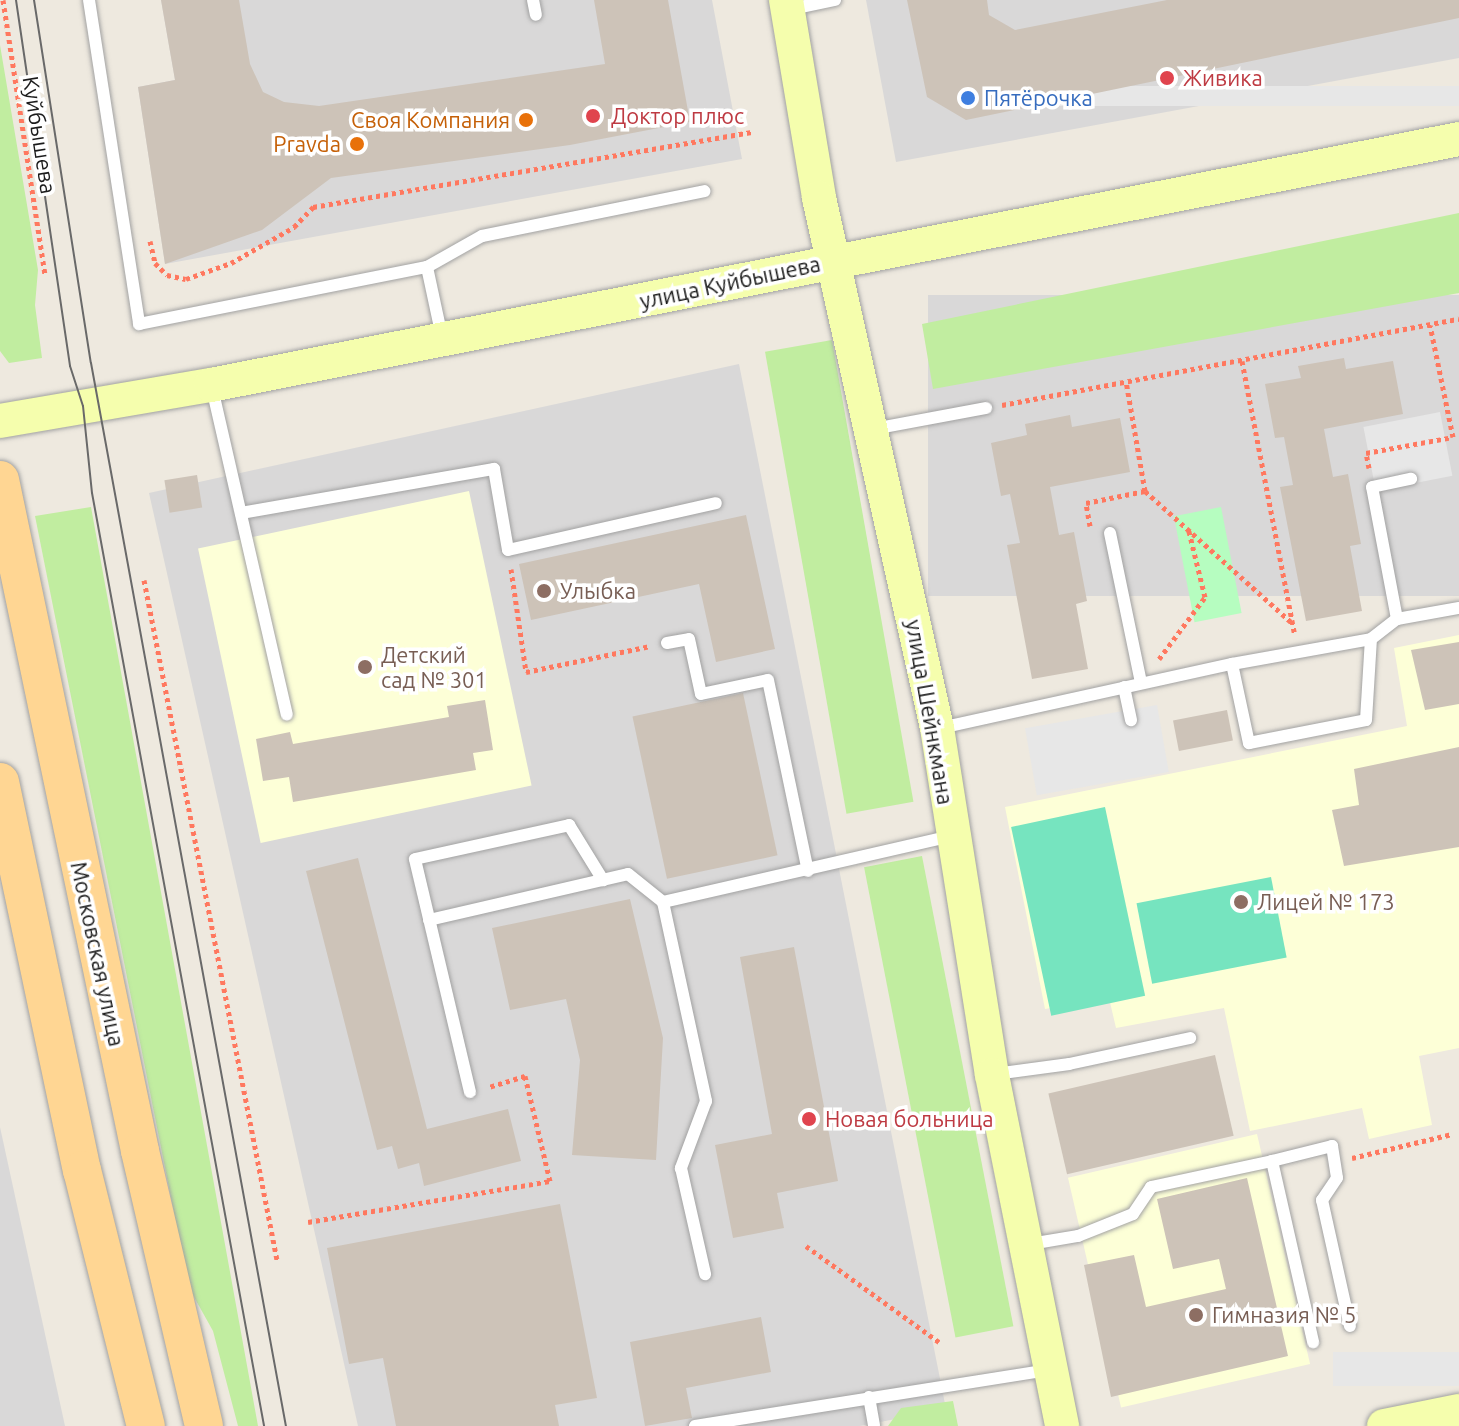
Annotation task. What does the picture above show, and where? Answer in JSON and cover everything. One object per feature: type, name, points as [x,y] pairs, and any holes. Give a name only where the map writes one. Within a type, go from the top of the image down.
[{"type":"main road","name":"Московская улица","points":[[0,480],[136,1135],[204,1426]]},
{"type":"main road","points":[[0,782],[82,1170],[146,1426]]},
{"type":"street","name":"улица Шейнкмана","points":[[787,5],[833,261],[873,429],[937,728],[992,1075],[1062,1426]]},
{"type":"street","name":"улица Куйбышева","points":[[0,421],[211,385],[1459,139]]},
{"type":"street","points":[[1384,1426],[1459,1411]]},
{"type":"lane","points":[[89,0],[139,324],[427,267],[482,236],[705,191]]},
{"type":"lane","points":[[533,0],[536,15]]},
{"type":"lane","points":[[787,5],[835,0]]},
{"type":"lane","points":[[427,267],[443,340]]},
{"type":"lane","points":[[211,385],[287,715]]},
{"type":"lane","points":[[873,429],[986,408]]},
{"type":"lane","points":[[241,513],[494,469],[508,550],[716,503]]},
{"type":"lane","points":[[1397,619],[1372,487],[1411,479]]},
{"type":"lane","points":[[1110,533],[1141,683]]},
{"type":"lane","points":[[937,728],[1232,664],[1371,639],[1397,619],[1459,608]]},
{"type":"lane","points":[[667,643],[689,639],[701,694],[768,680],[808,871]]},
{"type":"lane","points":[[1232,664],[1249,743],[1366,720],[1371,639]]},
{"type":"lane","points":[[1124,687],[1131,720]]},
{"type":"lane","points":[[470,1092],[415,859],[569,825],[603,880]]},
{"type":"lane","points":[[663,902],[952,836]]},
{"type":"lane","points":[[429,920],[628,874],[663,902],[706,1101],[681,1168],[705,1274]]},
{"type":"lane","points":[[992,1075],[1069,1064],[1190,1038]]},
{"type":"lane","points":[[1026,1244],[1078,1236],[1133,1214],[1151,1187],[1332,1146],[1337,1178],[1322,1200],[1350,1326]]},
{"type":"lane","points":[[1272,1161],[1313,1342]]},
{"type":"lane","points":[[695,1426],[1049,1369]]},
{"type":"lane","points":[[869,1397],[874,1426]]},
{"type":"path","name":"Куйбышева","points":[[3,0],[45,275]]},
{"type":"path","points":[[149,232],[155,263],[167,275],[186,279],[244,256],[294,227],[313,207],[752,132]]},
{"type":"path","points":[[986,408],[1459,319]]},
{"type":"path","points":[[1372,487],[1366,453],[1453,437],[1430,325]]},
{"type":"path","points":[[1242,361],[1298,652]]},
{"type":"path","points":[[1145,491],[1319,648]]},
{"type":"path","points":[[1141,683],[1205,597],[1187,526]]},
{"type":"path","points":[[508,550],[526,672],[652,646]]},
{"type":"path","points":[[144,580],[277,1260]]},
{"type":"path","points":[[308,1222],[550,1181],[525,1076],[470,1092]]},
{"type":"path","points":[[1369,1154],[1452,1134]]},
{"type":"path","points":[[806,1246],[939,1342]]},
{"type":"shaded area","points":[[161,0],[712,0],[742,159],[165,264],[138,87],[175,80]]},
{"type":"shaded area","points":[[866,0],[1459,0],[1459,58],[896,162]]},
{"type":"shaded area","points":[[983,86],[1459,86],[1459,106],[983,106]]},
{"type":"shaded area","points":[[928,295],[1459,295],[1459,596],[928,596]]},
{"type":"shaded area","points":[[739,364],[946,1409],[860,1426],[358,1426],[149,493]]},
{"type":"shaded area","points":[[1440,412],[1452,476],[1376,491],[1363,427]]},
{"type":"shaded area","name":"Детский сад № 301","points":[[469,491],[532,785],[261,843],[198,549]]},
{"type":"shaded area","name":"Лицей № 173","points":[[1459,635],[1459,1048],[1419,1056],[1432,1125],[1369,1139],[1362,1108],[1250,1131],[1224,1008],[1116,1028],[1109,998],[1045,1009],[1005,807],[1407,726],[1394,648]]},
{"type":"shaded area","points":[[1157,705],[1169,772],[1037,795],[1025,728]]},
{"type":"shaded area","points":[[0,1127],[65,1426],[0,1426]]},
{"type":"shaded area","name":"Гимназия № 5","points":[[1257,1134],[1310,1364],[1121,1408],[1068,1178]]},
{"type":"shaded area","points":[[1333,1352],[1459,1352],[1459,1386],[1333,1386]]},
{"type":"green space","points":[[0,45],[38,270],[35,305],[42,358],[9,363],[0,351]]},
{"type":"green space","points":[[1459,213],[1459,293],[933,389],[922,324]]},
{"type":"green space","points":[[832,340],[913,802],[846,814],[765,352]]},
{"type":"green space","points":[[91,507],[258,1426],[238,1426],[213,1331],[189,1288],[35,516]]},
{"type":"green space","points":[[1221,507],[1242,613],[1194,622],[1174,516]]},
{"type":"green space","points":[[1105,807],[1145,996],[1051,1016],[1011,827]]},
{"type":"green space","points":[[922,856],[1013,1326],[955,1337],[864,867]]},
{"type":"green space","points":[[1271,877],[1287,957],[1152,984],[1137,903]]},
{"type":"green space","points":[[953,1401],[958,1426],[888,1426],[901,1408]]},
{"type":"building","points":[[161,0],[239,0],[250,64],[263,92],[284,102],[319,106],[605,64],[594,0],[668,0],[690,122],[570,145],[331,178],[262,230],[165,264],[138,87],[175,80]]},
{"type":"building","points":[[907,0],[987,0],[989,15],[1015,30],[1167,0],[1459,0],[1459,18],[966,120],[927,97]]},
{"type":"building","points":[[1344,358],[1346,369],[1393,361],[1403,414],[1324,429],[1333,477],[1348,474],[1361,544],[1350,546],[1362,611],[1306,621],[1280,487],[1293,485],[1284,437],[1275,438],[1265,384],[1301,378],[1298,366]]},
{"type":"building","points":[[1070,415],[1072,427],[1120,418],[1130,472],[1050,487],[1059,535],[1074,532],[1087,601],[1076,604],[1088,669],[1032,679],[1007,545],[1020,543],[1010,494],[1001,496],[991,443],[1027,435],[1025,424]]},
{"type":"building","points":[[197,475],[202,508],[170,513],[164,480]]},
{"type":"building","points":[[746,515],[775,649],[716,662],[699,584],[531,620],[519,564]]},
{"type":"building","points":[[1459,642],[1459,704],[1425,710],[1411,650]]},
{"type":"building","points":[[743,693],[778,855],[667,879],[632,716]]},
{"type":"building","points":[[485,700],[493,750],[473,753],[476,770],[293,802],[289,777],[263,781],[256,739],[290,732],[293,744],[449,717],[447,706]]},
{"type":"building","points":[[1227,710],[1233,740],[1179,751],[1173,720]]},
{"type":"building","points":[[1459,747],[1459,847],[1344,866],[1332,810],[1359,805],[1354,769]]},
{"type":"building","points":[[358,858],[427,1129],[508,1109],[521,1161],[424,1186],[419,1163],[398,1169],[392,1146],[377,1150],[306,871]]},
{"type":"building","points":[[630,899],[663,1038],[656,1160],[572,1155],[580,1060],[566,999],[510,1010],[492,928]]},
{"type":"building","points":[[794,947],[838,1181],[777,1193],[784,1228],[733,1238],[715,1145],[772,1134],[740,957]]},
{"type":"building","points":[[1215,1055],[1234,1136],[1067,1174],[1048,1093]]},
{"type":"building","points":[[1247,1178],[1288,1356],[1111,1397],[1084,1265],[1134,1255],[1146,1307],[1226,1289],[1219,1259],[1173,1269],[1157,1199]]},
{"type":"building","points":[[560,1204],[597,1398],[555,1405],[559,1426],[396,1426],[383,1358],[349,1364],[327,1248]]},
{"type":"building","points":[[761,1317],[771,1372],[686,1388],[692,1418],[645,1426],[630,1342]]},
{"type":"tram line","points":[[16,0],[70,366],[83,406],[92,493],[264,1426]]},
{"type":"tram line","points":[[34,0],[91,363],[286,1426]]},
{"type":"place","name":"Живика","points":[[1167,78]]},
{"type":"place","name":"Пятёрочка","points":[[968,98]]},
{"type":"place","name":"Доктор плюс","points":[[593,116]]},
{"type":"place","name":"Своя Компания","points":[[526,120]]},
{"type":"place","name":"Pravda","points":[[357,144]]},
{"type":"place","name":"Улыбка","points":[[544,591]]},
{"type":"place","name":"Детский сад № 301","points":[[365,667]]},
{"type":"place","name":"Лицей № 173","points":[[1241,902]]},
{"type":"place","name":"Новая больница","points":[[809,1119]]},
{"type":"place","name":"Гимназия № 5","points":[[1196,1315]]}]
